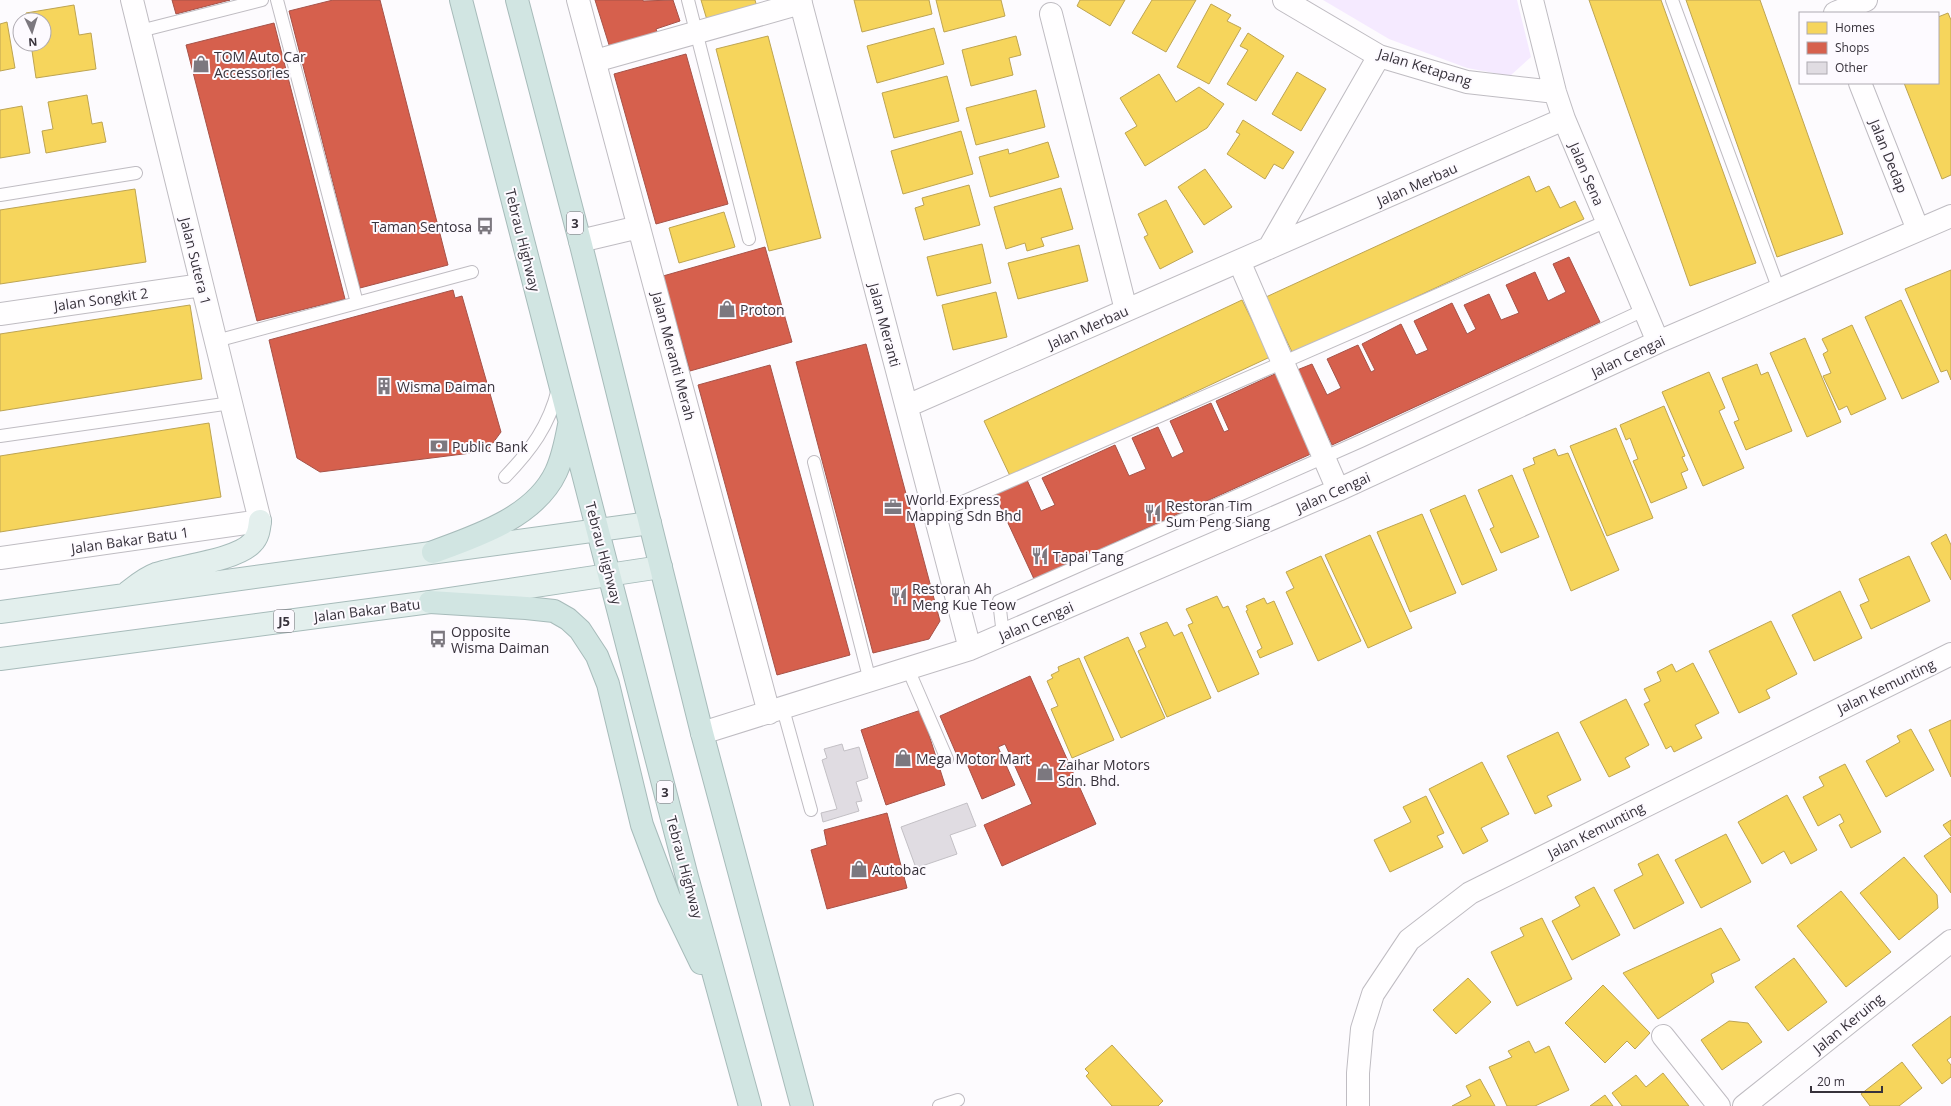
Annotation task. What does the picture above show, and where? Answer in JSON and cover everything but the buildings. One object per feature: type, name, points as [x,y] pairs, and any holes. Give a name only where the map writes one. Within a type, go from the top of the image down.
[{"type":"highway","name":"Tebrau Highway","points":[[461,0],[687,876],[750,1106]]},
{"type":"highway","name":"3","points":[[517,0],[580,242],[702,733],[802,1106]]},
{"type":"highway","points":[[434,552],[489,529],[511,518],[530,504],[548,485],[556,472],[570,422]]},
{"type":"highway","points":[[430,602],[554,611],[568,619],[580,630],[597,656],[608,684],[642,825],[669,897],[723,1007]]},
{"type":"main road","points":[[126,594],[140,583],[154,575],[237,554],[251,544],[259,532],[260,521]]},
{"type":"main road","points":[[0,612],[650,523]]},
{"type":"main road","name":"Jalan Bakar Batu","points":[[0,659],[430,602],[661,567]]},
{"type":"street","name":"Jalan Sutera 1","points":[[132,0],[260,521]]},
{"type":"street","name":"Jalan Meranti Merah","points":[[578,0],[639,227],[776,711]]},
{"type":"street","name":"Jalan Ketapang","points":[[1284,0],[1379,56],[1467,82],[1555,92]]},
{"type":"street","name":"Jalan Sena","points":[[1532,0],[1555,92],[1564,120],[1658,342]]},
{"type":"street","points":[[1826,0],[1832,12]]},
{"type":"street","points":[[1836,12],[1866,0]]},
{"type":"street","points":[[595,61],[800,2]]},
{"type":"street","name":"Jalan Meranti","points":[[800,2],[970,649]]},
{"type":"street","points":[[1051,14],[1126,310]]},
{"type":"street","points":[[1269,248],[1379,56]]},
{"type":"street","name":"Jalan Dedap","points":[[1860,84],[1918,230]]},
{"type":"street","name":"Jalan Merbau","points":[[907,406],[1564,120]]},
{"type":"street","name":"Jalan Cengai","points":[[702,733],[970,649],[1338,490],[1658,342],[1951,216]]},
{"type":"street","points":[[580,242],[639,227]]},
{"type":"street","points":[[1239,261],[1338,490]]},
{"type":"street","name":"Jalan Songkit 2","points":[[0,314],[202,285]]},
{"type":"street","name":"Jalan Bakar Batu 1","points":[[0,558],[260,521]]},
{"type":"street","name":"Jalan Kemunting","points":[[1358,1106],[1358,1074],[1362,1030],[1373,994],[1409,940],[1470,893],[1951,654]]},
{"type":"street","name":"Jalan Keruing","points":[[1744,1106],[1951,941]]},
{"type":"street","points":[[1663,1036],[1719,1106]]},
{"type":"lane","points":[[140,31],[262,0]]},
{"type":"lane","points":[[277,0],[357,303]]},
{"type":"lane","points":[[688,0],[749,239]]},
{"type":"lane","points":[[1672,0],[1779,290]]},
{"type":"lane","points":[[0,195],[136,173]]},
{"type":"lane","points":[[935,514],[1282,361],[1607,221]]},
{"type":"lane","points":[[216,341],[472,272]]},
{"type":"lane","points":[[1003,635],[999,601],[1324,457],[1644,310]]},
{"type":"lane","points":[[505,477],[518,463],[543,430],[553,407],[559,383]]},
{"type":"lane","points":[[0,436],[231,403]]},
{"type":"lane","points":[[814,462],[870,681]]},
{"type":"lane","points":[[908,669],[947,759]]},
{"type":"lane","points":[[776,711],[811,810]]},
{"type":"lane","points":[[939,1106],[958,1100]]},
{"type":"shaded area","points":[[1323,0],[1517,0],[1531,57],[1510,76],[1467,68],[1389,39]]},
{"type":"place","name":"TOM Auto Car Accessories","points":[[201,64]]},
{"type":"place","name":"Taman Sentosa","points":[[485,226]]},
{"type":"place","name":"Proton","points":[[727,309]]},
{"type":"place","name":"Wisma Daiman","points":[[384,386]]},
{"type":"place","name":"Public Bank","points":[[439,446]]},
{"type":"place","name":"World Express Mapping Sdn Bhd","points":[[893,507]]},
{"type":"place","name":"Restoran Tim Sum Peng Siang","points":[[1153,513]]},
{"type":"place","name":"Tapai Tang","points":[[1040,556]]},
{"type":"place","name":"Restoran Ah Meng Kue Teow","points":[[899,596]]},
{"type":"place","name":"Opposite Wisma Daiman","points":[[438,639]]},
{"type":"place","name":"Mega Motor Mart","points":[[903,758]]},
{"type":"place","name":"Zaihar Motors Sdn. Bhd.","points":[[1045,772]]},
{"type":"place","name":"Autobac","points":[[859,869]]}]
